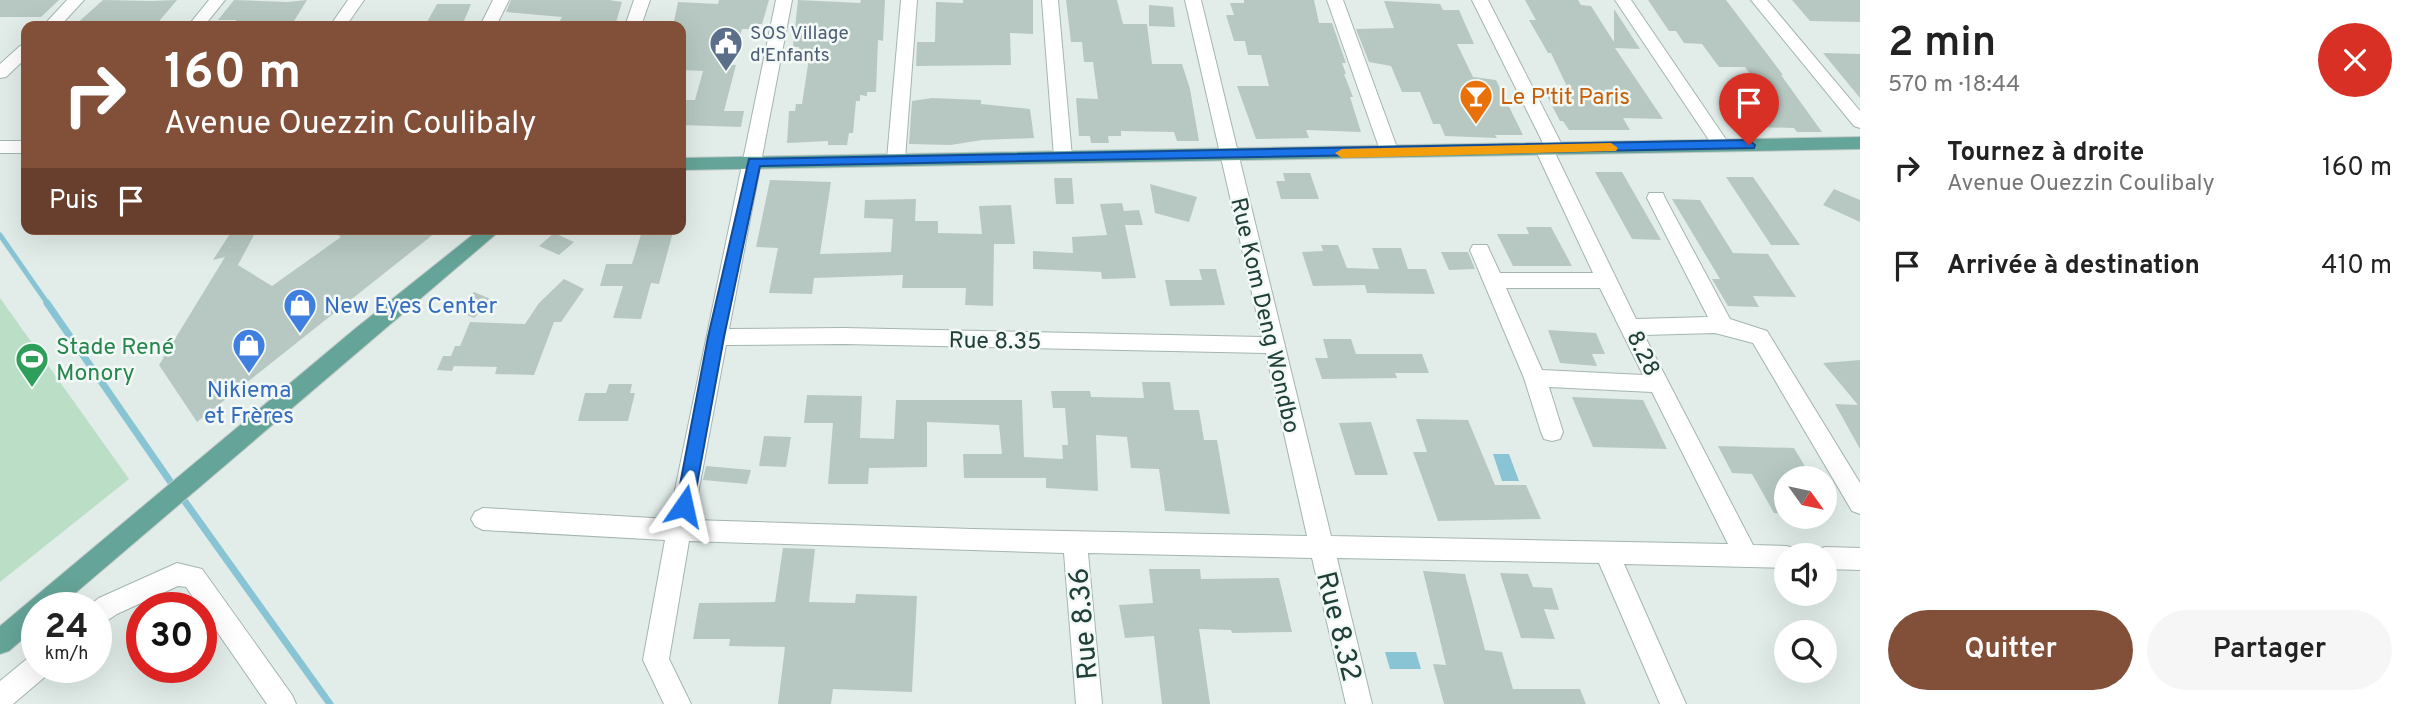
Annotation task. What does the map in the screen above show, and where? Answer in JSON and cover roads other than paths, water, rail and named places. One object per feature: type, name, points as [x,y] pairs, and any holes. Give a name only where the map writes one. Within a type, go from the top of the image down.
[{"type":"main road","points":[[686,164],[1860,143]]},
{"type":"main road","points":[[58,592],[214,459],[486,235]]},
{"type":"main road","points":[[0,642],[21,624]]},
{"type":"street","points":[[56,21],[76,0]]},
{"type":"street","points":[[200,21],[217,0]]},
{"type":"street","points":[[341,21],[356,0]]},
{"type":"street","points":[[490,21],[501,0]]},
{"type":"street","points":[[635,21],[642,0]]},
{"type":"street","points":[[678,704],[656,660],[660,626],[784,0]]},
{"type":"street","points":[[897,159],[909,0]]},
{"type":"street","points":[[1051,0],[1063,157]]},
{"type":"street","name":"Rue Kom Deng Wondbo","points":[[1193,0],[1320,548]]},
{"type":"street","points":[[1335,0],[1390,153]]},
{"type":"street","name":"8.28","points":[[1480,0],[1606,281],[1632,327],[1746,556]]},
{"type":"street","points":[[1623,0],[1721,145]]},
{"type":"street","points":[[1759,0],[1860,122]]},
{"type":"street","points":[[0,73],[21,54]]},
{"type":"street","points":[[0,147],[21,147]]},
{"type":"street","points":[[1656,198],[1723,326]]},
{"type":"street","points":[[1480,250],[1535,378],[1552,432]]},
{"type":"street","points":[[1493,280],[1606,281]]},
{"type":"street","points":[[1632,327],[1723,326],[1747,329],[1760,337],[1860,504]]},
{"type":"street","name":"Rue 8.35","points":[[716,337],[1274,345]]},
{"type":"street","points":[[1535,378],[1659,384]]},
{"type":"street","points":[[483,519],[680,530],[1074,543],[1606,551],[1774,557]]},
{"type":"street","name":"Rue 8.36","points":[[1074,543],[1089,704]]},
{"type":"street","name":"Rue 8.32","points":[[1320,548],[1359,704]]},
{"type":"street","points":[[1606,551],[1673,704]]},
{"type":"street","points":[[1837,558],[1860,559]]},
{"type":"street","points":[[112,604],[177,574],[193,577],[283,704]]},
{"type":"street","points":[[0,698],[21,680]]},
{"type":"water","points":[[1493,454],[1509,454],[1519,481],[1502,481]]},
{"type":"water","points":[[1385,652],[1416,652],[1421,669],[1390,669]]},
{"type":"waterway","points":[[0,235],[48,304]]},
{"type":"waterway","points":[[47,303],[174,487]]},
{"type":"waterway","points":[[181,496],[330,704]]},
{"type":"place","name":"SOS Village d'Enfants","points":[[726,73]]},
{"type":"place","name":"Le P'tit Paris","points":[[1476,126]]},
{"type":"place","name":"New Eyes Center","points":[[300,335]]},
{"type":"place","name":"Nikiema et Frères","points":[[249,375]]},
{"type":"place","name":"Stade René Monory","points":[[32,389]]}]
